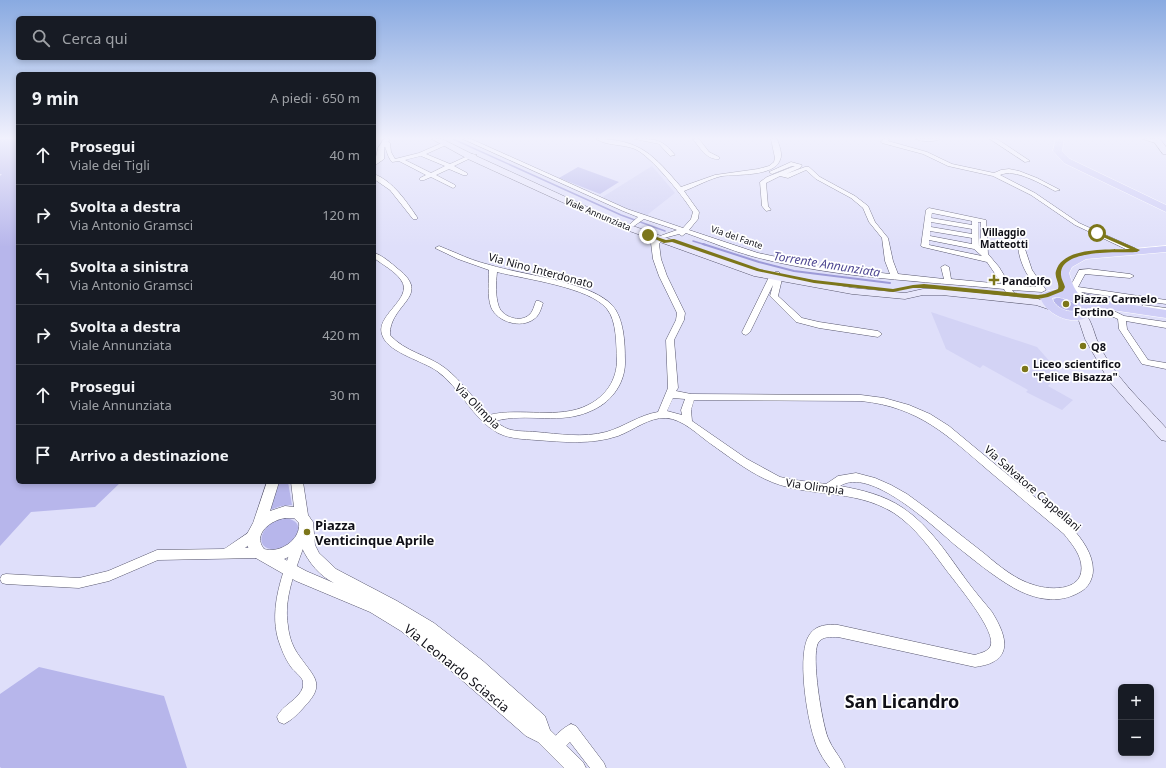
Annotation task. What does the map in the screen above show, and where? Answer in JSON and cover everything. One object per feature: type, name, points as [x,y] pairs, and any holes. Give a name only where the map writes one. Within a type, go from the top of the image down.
[{"type":"main road","name":"Viale Annunziata","points":[[513,175],[615,221],[665,239]]},
{"type":"main road","points":[[1096,175],[1166,209]]},
{"type":"main road","name":"Viale Annunziata","points":[[615,221],[633,225],[742,270],[852,291],[905,296],[913,290],[924,286],[1008,290],[1061,295],[1166,319]]},
{"type":"main road","points":[[1092,339],[1080,324],[1066,314],[1061,295],[1063,273],[1066,267],[1071,262],[1083,256],[1137,250],[1166,249]]},
{"type":"main road","name":"Viale Annunziata","points":[[913,290],[1038,302],[1061,295]]},
{"type":"main road","points":[[1061,295],[1085,305],[1083,320],[1112,378],[1166,436]]},
{"type":"main road","name":"Viale Annunziata","points":[[1066,314],[1084,312],[1106,306],[1166,314]]},
{"type":"street","points":[[422,179],[430,175],[453,186]]},
{"type":"street","name":"Via del Fante","points":[[546,175],[642,217],[756,255],[815,267],[895,277],[948,281],[1008,290]]},
{"type":"street","points":[[661,415],[672,394],[673,381],[670,340],[680,320],[681,313],[663,276],[657,259],[655,243],[665,239],[677,239],[696,218],[696,212],[665,175]]},
{"type":"street","points":[[679,190],[720,175]]},
{"type":"street","points":[[768,210],[765,206],[763,182],[778,175]]},
{"type":"street","points":[[815,175],[864,205],[872,222],[885,238],[890,264],[895,277]]},
{"type":"street","points":[[995,175],[1029,191],[1076,224],[1137,250]]},
{"type":"street","points":[[1022,175],[1057,190]]},
{"type":"street","points":[[376,177],[393,190],[415,218]]},
{"type":"street","points":[[987,254],[925,246],[928,210],[984,221],[987,254],[1008,290]]},
{"type":"street","points":[[633,225],[642,217]]},
{"type":"street","points":[[928,219],[976,228]]},
{"type":"street","points":[[975,219],[976,247]]},
{"type":"street","points":[[927,228],[976,237]]},
{"type":"street","points":[[926,237],[976,247],[987,254]]},
{"type":"street","points":[[1022,247],[1023,262],[1026,269],[1061,295],[1166,302]]},
{"type":"street","name":"Via Nino Interdonato","points":[[439,248],[467,260],[493,268],[588,292],[604,302],[610,308],[617,323],[621,367],[620,375],[610,393],[600,402],[588,409],[574,414],[560,416],[508,414],[488,419]]},
{"type":"street","name":"Via Olimpia","points":[[376,257],[403,277],[407,282],[408,288],[405,298],[388,316],[385,323],[386,336],[396,346],[439,367],[488,419],[503,431],[578,439],[614,434],[628,429],[649,417],[661,415],[673,416],[688,423],[768,476],[792,484],[828,488],[866,495],[888,503],[907,516],[922,531],[988,617],[995,628],[1000,645],[997,652],[992,657],[984,660],[964,660],[838,631],[828,630],[821,632],[812,642],[809,658],[816,721],[822,741],[838,768]]},
{"type":"street","points":[[945,267],[948,281]]},
{"type":"street","points":[[493,268],[495,309],[500,314],[516,321],[526,320],[534,315],[539,303]]},
{"type":"street","points":[[1061,295],[1083,271],[1130,276]]},
{"type":"street","points":[[746,332],[776,276]]},
{"type":"street","points":[[776,276],[774,296],[799,320],[878,334]]},
{"type":"street","name":"Viale Annunziata","points":[[1106,306],[1166,310]]},
{"type":"street","name":"Viale Annunziata","points":[[1106,306],[1122,318],[1166,325]]},
{"type":"street","points":[[1122,318],[1123,329],[1144,362],[1166,366]]},
{"type":"street","name":"Via Salvatore Cappellani","points":[[672,394],[691,397],[861,398],[892,403],[919,414],[946,430],[1068,531],[1082,548],[1085,556],[1087,573],[1086,580],[1076,589],[1060,594],[1050,594],[1032,590],[1000,573],[904,497],[885,486],[874,482],[853,478],[841,479],[834,482],[828,488]]},
{"type":"street","points":[[688,423],[686,410],[691,397]]},
{"type":"street","points":[[263,554],[255,548],[253,542],[272,484]]},
{"type":"street","points":[[284,717],[309,691],[310,685],[309,676],[297,664],[287,646],[281,628],[280,609],[284,591],[284,580],[290,570],[299,543],[306,530],[306,522],[302,516],[297,484]]},
{"type":"street","points":[[226,554],[242,544],[259,524],[278,513],[291,512],[302,516]]},
{"type":"street","name":"Via Leonardo Sciascia","points":[[306,530],[308,546],[315,559],[331,574],[412,617],[458,658],[532,730],[550,741],[576,768]]},
{"type":"street","points":[[6,579],[79,583],[88,582],[109,576],[158,555],[263,554],[276,556],[286,552],[299,543]]},
{"type":"street","name":"Via Leonardo Sciascia","points":[[263,554],[290,570],[390,615],[458,658]]},
{"type":"street","points":[[284,591],[290,583],[290,570]]},
{"type":"street","points":[[550,741],[571,731],[599,768]]},
{"type":"shaded area","points":[[16,175],[16,484],[119,484],[95,507],[31,512],[0,546],[0,176]]},
{"type":"shaded area","points":[[564,175],[599,175],[619,182],[600,194],[559,178]]},
{"type":"shaded area","points":[[638,175],[660,175],[675,193],[647,215],[641,215],[627,210],[601,198]]},
{"type":"shaded area","points":[[1058,297],[1063,297],[1077,304],[1079,309],[1068,311],[1060,308],[1053,300]]},
{"type":"shaded area","points":[[931,312],[1037,347],[1060,373],[1048,386],[1073,400],[1062,410],[1026,392],[1028,390],[983,365],[980,368],[946,349]]},
{"type":"shaded area","points":[[277,484],[288,484],[292,505],[281,506],[270,510]]},
{"type":"shaded area","points":[[284,518],[293,520],[297,525],[298,530],[296,536],[286,546],[279,549],[266,548],[262,542],[262,534],[272,523]]},
{"type":"shaded area","points":[[39,667],[164,696],[187,768],[1,768],[0,694]]},
{"type":"waterway","name":"Torrente Annunziata","points":[[532,175],[621,215],[665,231]]},
{"type":"waterway","name":"Torrente Annunziata","points":[[693,241],[706,245]]},
{"type":"waterway","name":"Torrente Annunziata","points":[[703,244],[759,262],[794,271],[890,283]]},
{"type":"place","name":"Pandolfo","points":[[994,280]]},
{"type":"place","name":"Piazza Carmelo Fortino","points":[[1066,304]]},
{"type":"place","name":"Q8","points":[[1083,346]]},
{"type":"place","name":"Liceo scientifico \"Felice Bisazza\"","points":[[1025,369]]},
{"type":"place","name":"Piazza Venticinque Aprile","points":[[307,532]]},
{"type":"district","name":"Villaggio Matteotti","points":[[1004,238]]},
{"type":"district","name":"San Licandro","points":[[902,701]]},
{"type":"route","points":[[648,235],[666,242],[672,240],[744,266],[775,274],[814,281],[893,291],[913,286],[924,286],[1038,297],[1056,293],[1062,289],[1058,272],[1064,263],[1076,255],[1090,252],[1120,252],[1137,250],[1097,233]]}]
